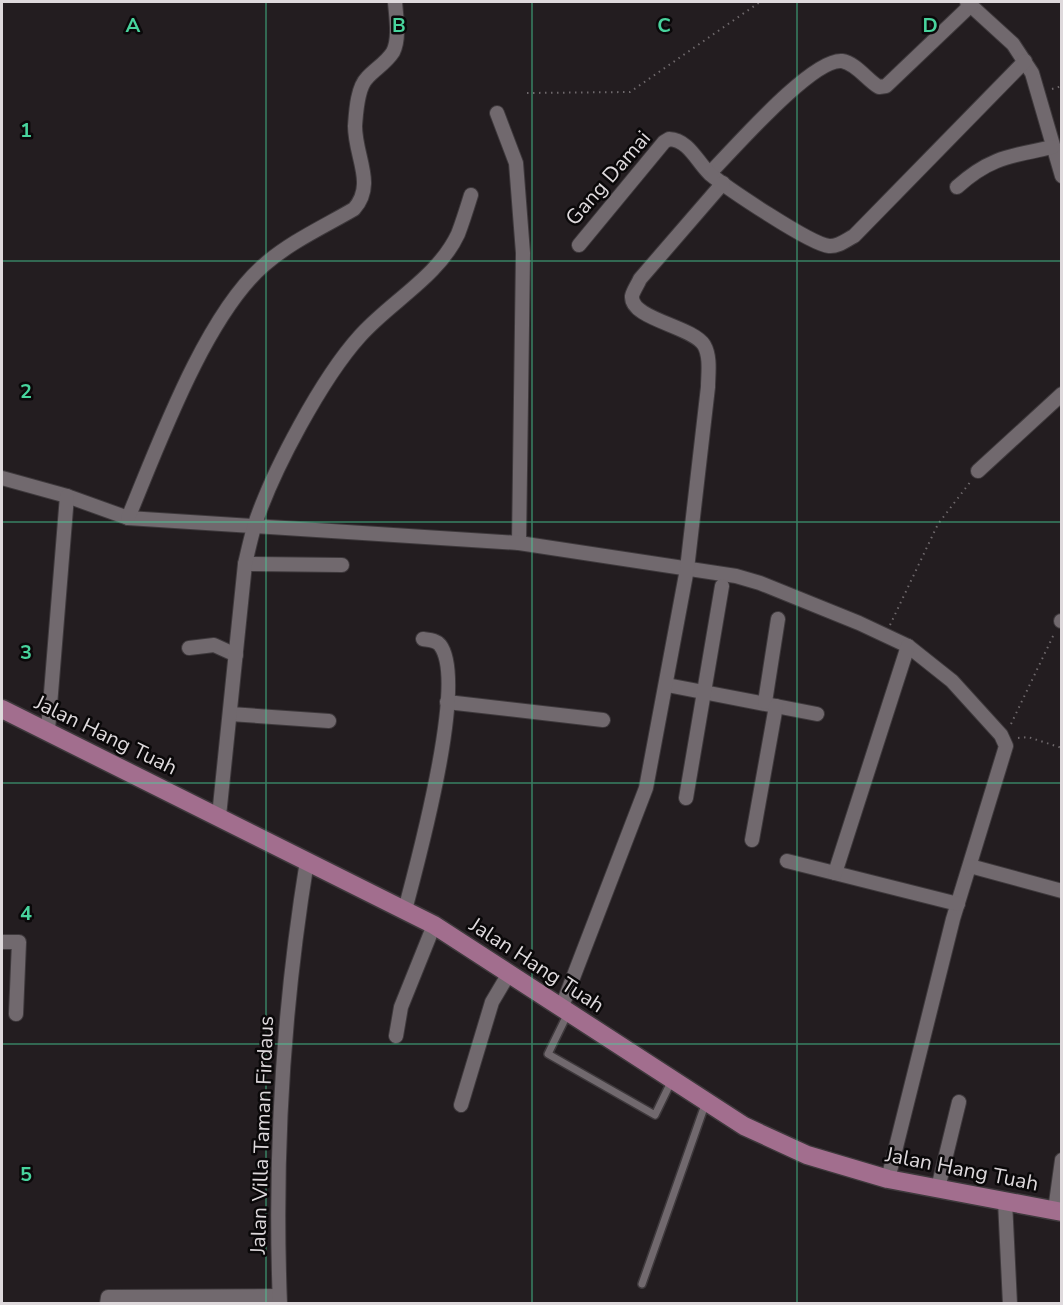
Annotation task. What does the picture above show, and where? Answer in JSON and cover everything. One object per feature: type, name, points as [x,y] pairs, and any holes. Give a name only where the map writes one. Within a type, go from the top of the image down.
[{"type":"main road","name":"Jalan Hang Tuah","points":[[2,709],[434,925],[744,1126],[807,1155],[888,1179],[1058,1211]]},
{"type":"street","points":[[128,518],[195,365],[243,287],[273,258],[354,209],[363,199],[366,187],[358,157],[355,127],[361,88],[366,79],[382,66],[393,51],[395,2]]},
{"type":"street","points":[[1025,61],[854,236],[840,244],[830,247],[811,239],[710,174],[804,79],[830,62],[840,61],[850,63],[879,87],[886,86],[969,3],[1013,44],[1025,61],[1032,73],[1062,176]]},
{"type":"street","points":[[497,113],[516,163],[523,243],[519,543]]},
{"type":"street","name":"Gang Damai","points":[[579,245],[664,142],[669,139],[684,144],[710,174]]},
{"type":"street","points":[[957,187],[974,172],[995,159],[1053,147]]},
{"type":"street","points":[[565,1011],[646,788],[687,569],[708,387],[708,357],[704,345],[691,333],[643,313],[634,305],[632,296],[640,279],[723,183]]},
{"type":"street","points":[[219,816],[245,564],[255,524],[286,454],[329,377],[360,336],[422,279],[439,259],[457,235],[471,195]]},
{"type":"street","points":[[978,471],[1062,394]]},
{"type":"street","points":[[2,478],[67,496],[128,518],[255,524],[383,536],[519,543],[687,569],[760,583],[908,646],[952,681],[1004,740],[911,1078],[888,1179]]},
{"type":"street","points":[[48,730],[67,496]]},
{"type":"street","points":[[245,564],[342,565]]},
{"type":"street","points":[[686,798],[722,586]]},
{"type":"street","points":[[752,840],[770,704],[778,619]]},
{"type":"street","points":[[405,910],[433,796],[447,702],[447,670],[441,647],[433,641],[423,639]]},
{"type":"street","points":[[189,648],[214,645],[236,655]]},
{"type":"street","points":[[836,873],[908,646]]},
{"type":"street","points":[[667,685],[817,714]]},
{"type":"street","points":[[447,702],[603,720]]},
{"type":"street","points":[[230,714],[329,721]]},
{"type":"street","name":"Jalan Villa Taman Firdaus","points":[[280,1300],[279,1117],[288,995],[307,861]]},
{"type":"street","points":[[787,861],[958,904]]},
{"type":"street","points":[[970,866],[1062,891]]},
{"type":"street","points":[[396,1036],[401,1007],[434,925]]},
{"type":"street","points":[[2,942],[19,942],[16,1014]]},
{"type":"street","points":[[2,950],[18,951]]},
{"type":"street","points":[[461,1105],[492,1002],[508,975]]},
{"type":"street","points":[[938,1188],[959,1102]]},
{"type":"street","points":[[1058,1211],[1062,1160]]},
{"type":"street","points":[[1005,1201],[1010,1304]]},
{"type":"street","points":[[107,1300],[280,1300]]},
{"type":"lane","points":[[565,1011],[549,1054],[655,1115],[672,1080]]},
{"type":"lane","points":[[642,1284],[706,1102]]},
{"type":"path","points":[[527,93],[630,92],[760,2]]},
{"type":"path","points":[[885,635],[938,524],[978,471]]},
{"type":"path","points":[[1061,621],[1042,655],[1004,740],[1028,737],[1062,748]]}]
